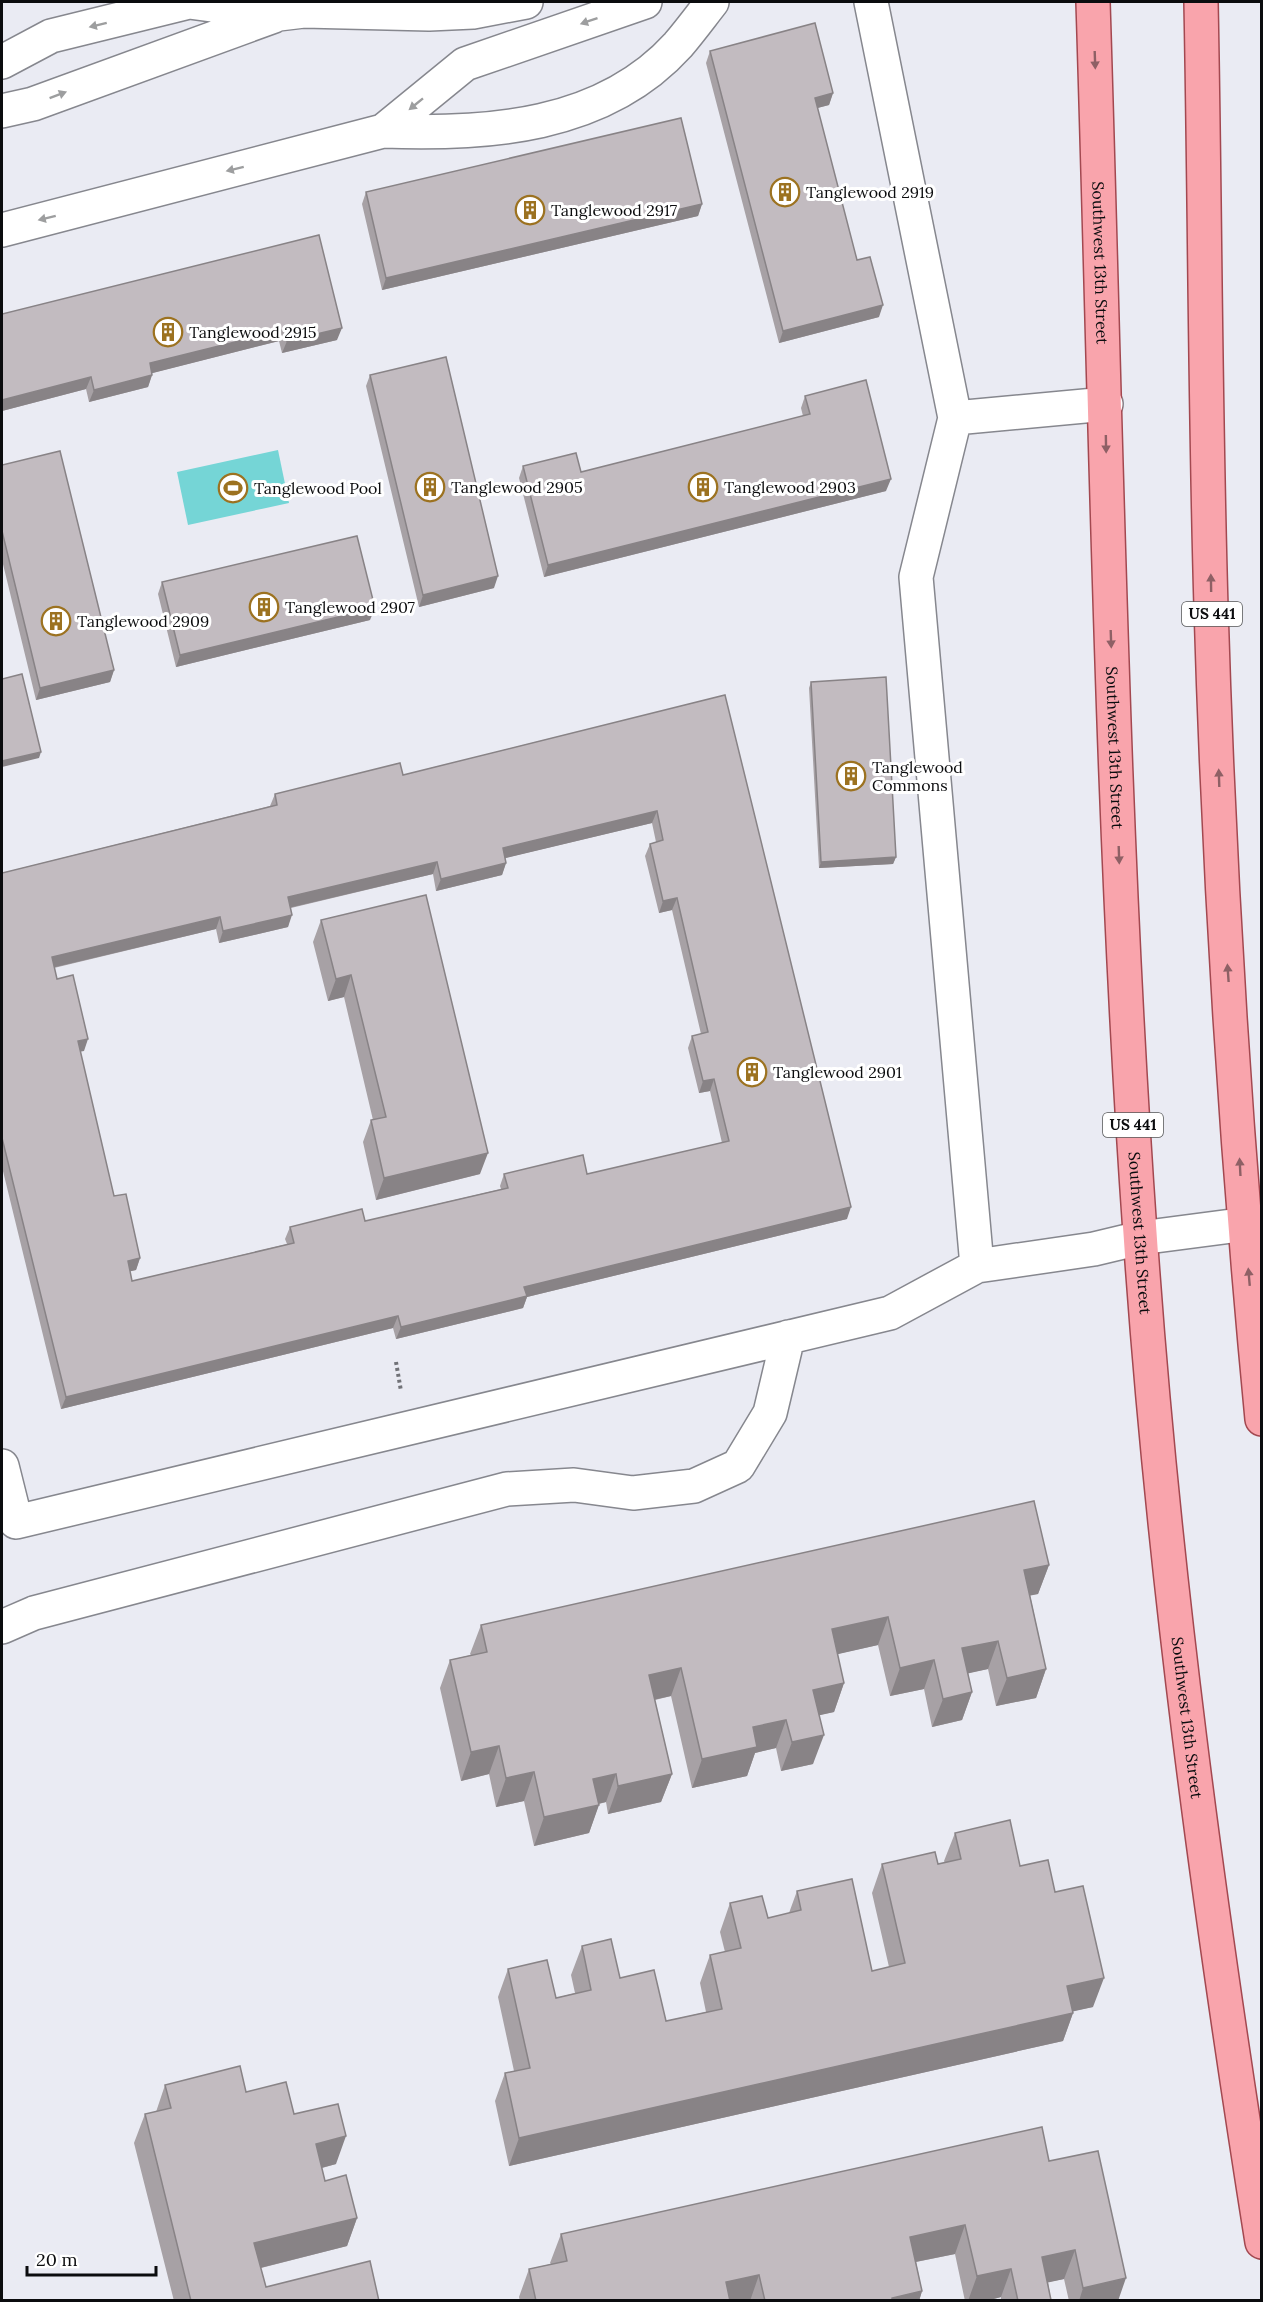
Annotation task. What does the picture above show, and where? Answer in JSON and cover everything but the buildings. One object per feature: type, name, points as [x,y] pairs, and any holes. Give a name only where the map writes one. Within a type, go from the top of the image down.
[{"type":"main road","name":"Southwest 13th Street","points":[[1093,2],[1121,921],[1140,1238],[1192,1763],[1231,2051],[1262,2242]]},
{"type":"main road","name":"US 441","points":[[1201,2],[1211,608],[1224,914],[1253,1224],[1262,1419]]},
{"type":"street","points":[[2,62],[51,36],[145,7],[189,2],[429,14],[473,12],[526,2]]},
{"type":"street","points":[[383,131],[465,64],[645,2]]},
{"type":"street","points":[[2,230],[383,131],[447,133],[486,131],[547,121],[613,94],[649,72],[677,46],[712,2]]},
{"type":"street","points":[[872,2],[955,418],[916,577],[977,1266]]},
{"type":"street","points":[[2,111],[33,104],[294,9]]},
{"type":"street","points":[[955,418],[1106,404]]},
{"type":"street","points":[[2,1466],[16,1522],[890,1313],[977,1266],[1094,1249],[1140,1238],[1253,1224]]},
{"type":"street","points":[[2,1627],[34,1612],[507,1489],[574,1485],[633,1493],[694,1486],[738,1466],[770,1413],[788,1337]]},
{"type":"water","name":"Tanglewood Pool","points":[[278,450],[289,503],[188,525],[177,472]]},
{"type":"place","name":"Tanglewood 2919","points":[[785,192]]},
{"type":"place","name":"Tanglewood 2917","points":[[530,210]]},
{"type":"place","name":"Tanglewood 2915","points":[[168,332]]},
{"type":"place","name":"Tanglewood 2905","points":[[430,487]]},
{"type":"place","name":"Tanglewood 2903","points":[[703,487]]},
{"type":"place","name":"Tanglewood Pool","points":[[233,488]]},
{"type":"place","name":"Tanglewood 2907","points":[[264,607]]},
{"type":"place","name":"Tanglewood 2909","points":[[56,621]]},
{"type":"place","name":"Tanglewood Commons","points":[[851,776]]},
{"type":"place","name":"Tanglewood 2901","points":[[752,1072]]}]
